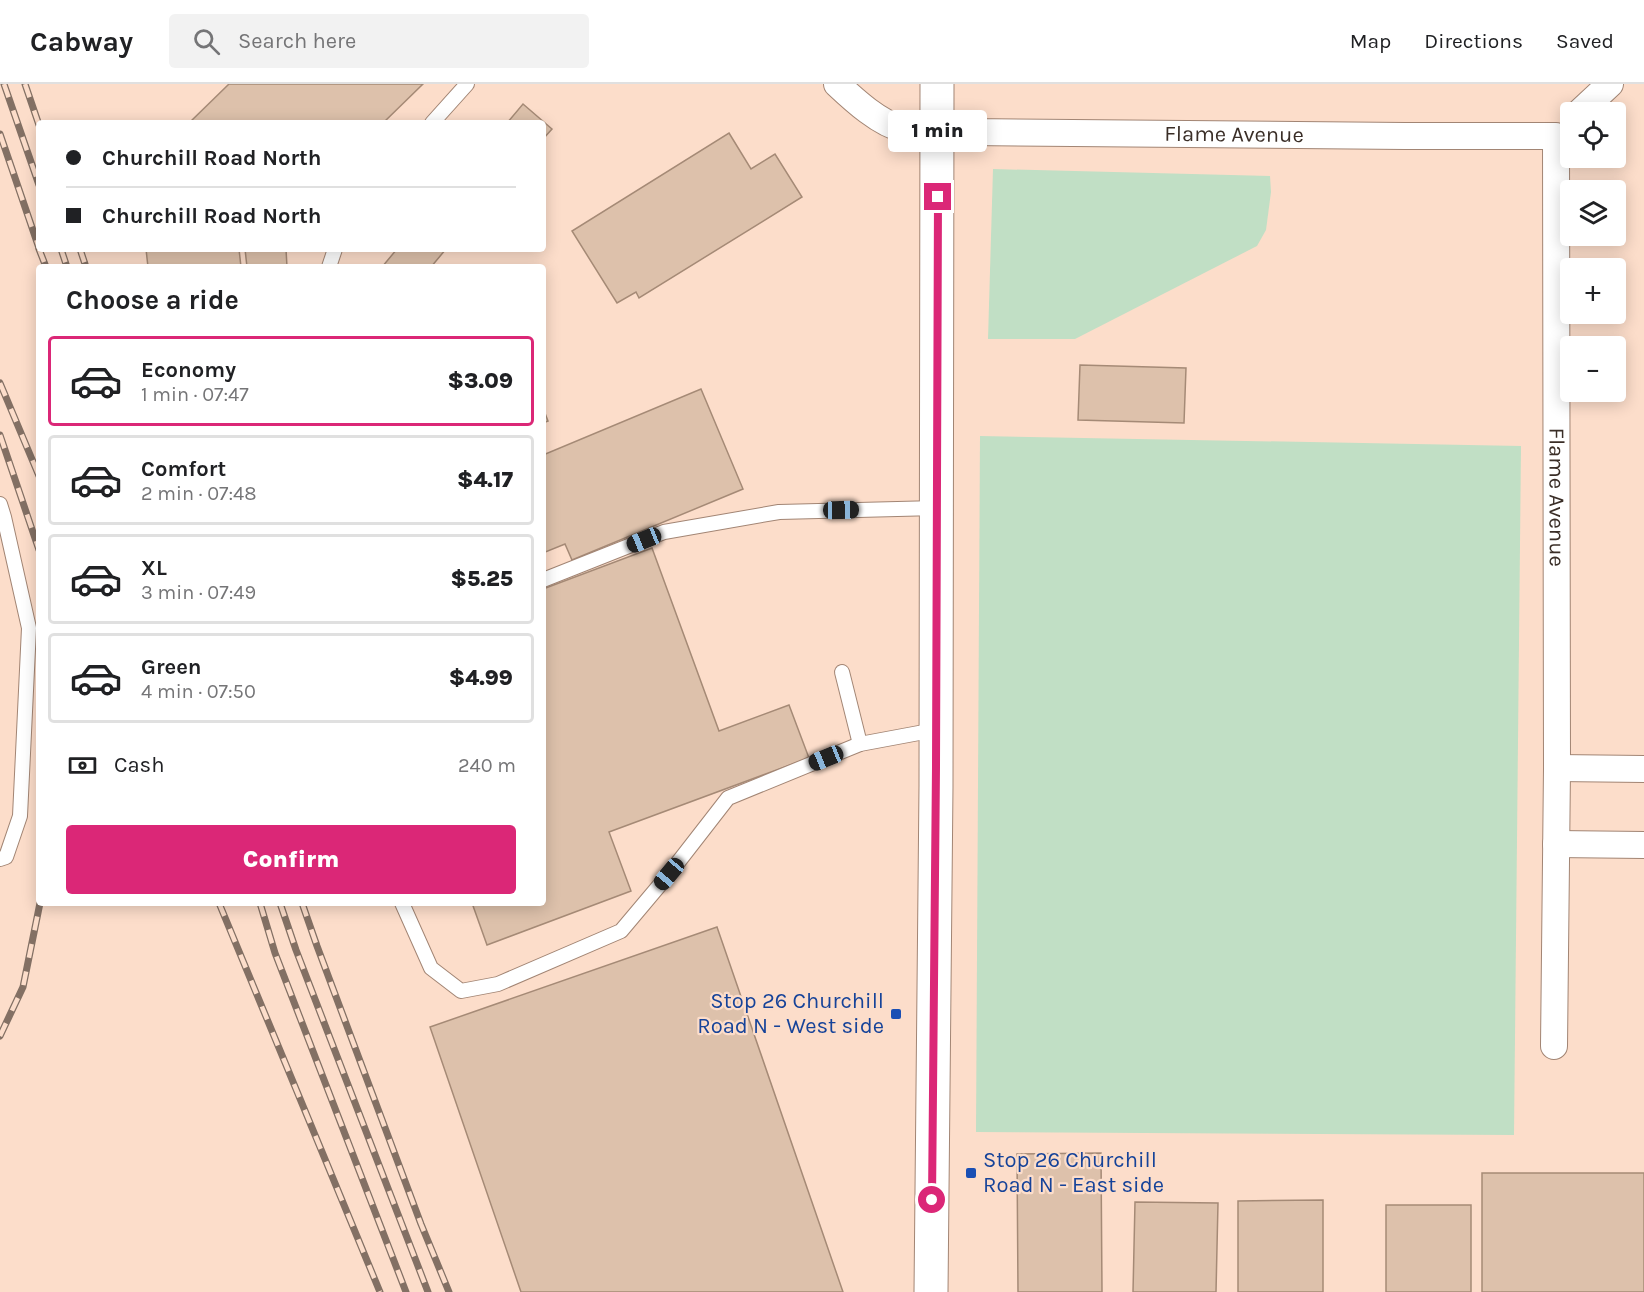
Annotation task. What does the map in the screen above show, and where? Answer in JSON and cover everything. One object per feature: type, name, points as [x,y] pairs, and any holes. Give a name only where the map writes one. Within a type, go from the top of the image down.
[{"type":"street","name":"Flame Avenue","points":[[837,84],[878,117],[906,130],[1405,136],[1560,129]]},
{"type":"street","points":[[931,1292],[936,730],[937,84]]},
{"type":"street","points":[[1591,102],[1610,84]]},
{"type":"street","name":"Flame Avenue","points":[[1554,1046],[1563,168]]},
{"type":"street","points":[[1557,768],[1644,769]]},
{"type":"street","points":[[1556,844],[1644,845]]},
{"type":"lane","points":[[435,120],[467,84]]},
{"type":"lane","points":[[0,504],[29,628],[20,816],[6,856],[0,859]]},
{"type":"lane","points":[[546,579],[664,532],[779,512],[937,508]]},
{"type":"lane","points":[[842,672],[860,744]]},
{"type":"lane","points":[[403,906],[432,968],[460,991],[498,984],[621,931],[728,798],[860,744],[936,730]]},
{"type":"green space","points":[[993,169],[1270,176],[1271,192],[1266,230],[1257,246],[1075,339],[988,339]]},
{"type":"green space","points":[[980,436],[1521,446],[1514,1135],[976,1132]]},
{"type":"building","points":[[229,84],[423,84],[386,120],[192,120]]},
{"type":"building","points":[[523,104],[542,120],[510,120]]},
{"type":"building","points":[[546,124],[552,129],[546,136]]},
{"type":"building","points":[[729,133],[751,169],[775,154],[802,197],[639,298],[636,292],[617,303],[572,231]]},
{"type":"building","points":[[146,252],[239,252],[241,264],[148,264]]},
{"type":"building","points":[[245,252],[286,252],[287,264],[247,264]]},
{"type":"building","points":[[394,252],[444,252],[434,264],[384,264]]},
{"type":"building","points":[[1080,365],[1186,368],[1184,423],[1078,420]]},
{"type":"building","points":[[701,389],[743,489],[572,560],[565,544],[546,552],[546,454]]},
{"type":"building","points":[[652,548],[719,731],[789,705],[809,758],[609,832],[631,891],[487,945],[473,906],[546,906],[546,588]]},
{"type":"building","points":[[717,927],[843,1292],[521,1292],[430,1027]]},
{"type":"building","points":[[1101,1153],[1102,1292],[1018,1292],[1017,1154]]},
{"type":"building","points":[[1482,1173],[1644,1173],[1644,1292],[1482,1292]]},
{"type":"building","points":[[1323,1200],[1323,1292],[1238,1292],[1238,1201]]},
{"type":"building","points":[[1135,1202],[1218,1203],[1216,1292],[1133,1292]]},
{"type":"building","points":[[1386,1205],[1471,1205],[1471,1292],[1386,1292]]},
{"type":"railway","points":[[4,84],[36,176]]},
{"type":"railway","points":[[25,84],[37,120]]},
{"type":"railway","points":[[0,134],[36,239]]},
{"type":"railway","points":[[40,252],[45,264]]},
{"type":"railway","points":[[62,252],[66,264]]},
{"type":"railway","points":[[81,252],[85,264]]},
{"type":"railway","points":[[0,383],[36,469]]},
{"type":"railway","points":[[0,435],[36,541]]},
{"type":"railway","points":[[0,1036],[23,987],[39,906]]},
{"type":"railway","points":[[220,906],[380,1292]]},
{"type":"railway","points":[[261,906],[275,953],[406,1292]]},
{"type":"railway","points":[[281,906],[428,1292]]},
{"type":"railway","points":[[303,906],[421,1224],[449,1292]]},
{"type":"place","name":"Stop 26 Churchill Road N - West side","points":[[896,1014]]},
{"type":"place","name":"Stop 26 Churchill Road N - East side","points":[[971,1173]]},
{"type":"route","points":[[932,1200],[938,197]]}]
